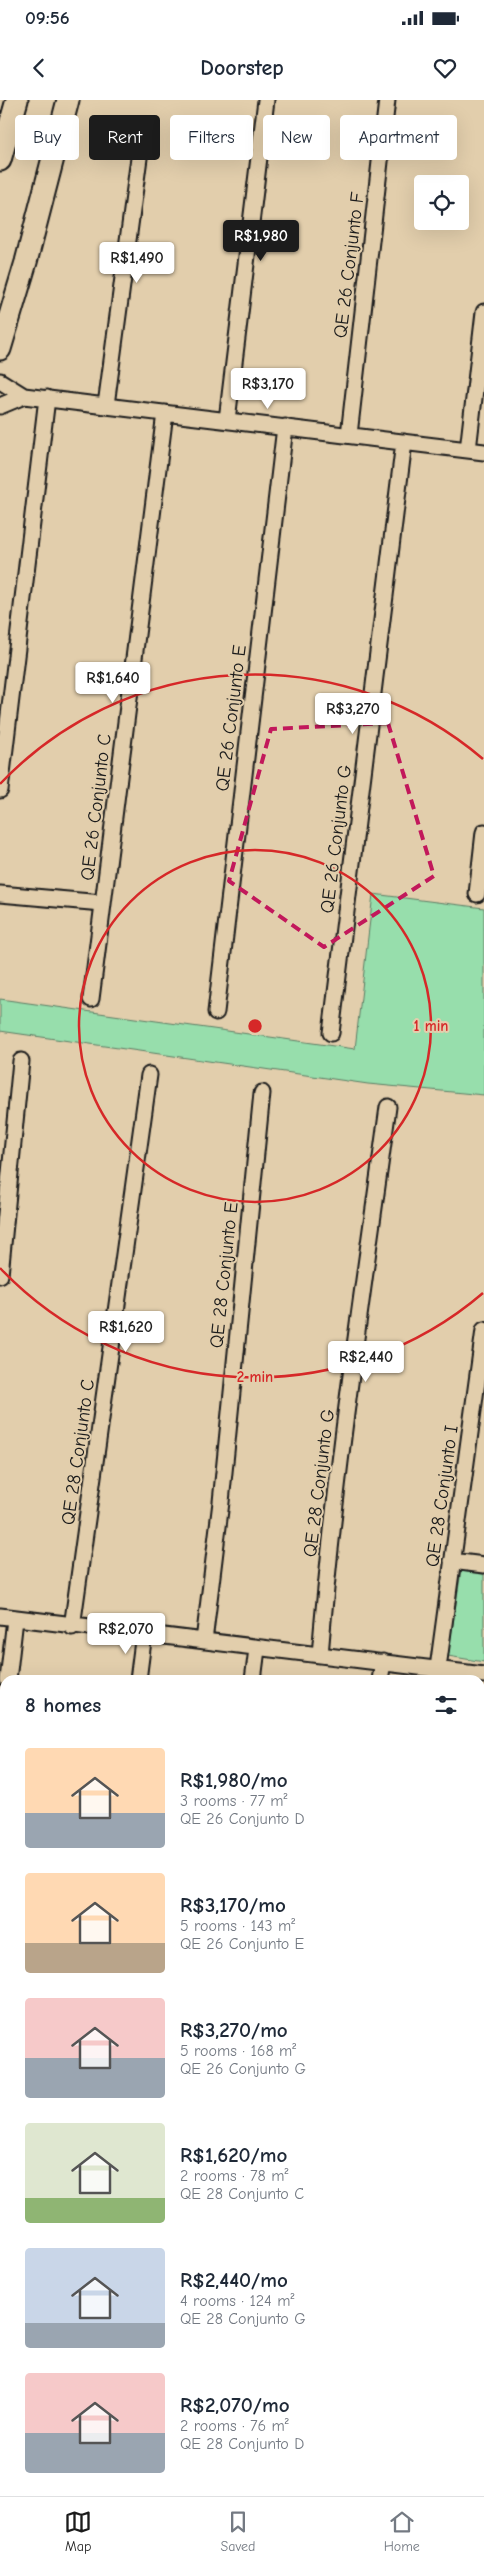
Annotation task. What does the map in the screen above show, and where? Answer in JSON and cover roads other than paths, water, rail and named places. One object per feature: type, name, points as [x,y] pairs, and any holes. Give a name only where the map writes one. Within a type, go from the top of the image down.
[{"type":"main road","points":[[0,160],[17,100]]},
{"type":"main road","points":[[0,349],[26,262],[66,102]]},
{"type":"street","points":[[227,420],[266,100]]},
{"type":"street","name":"QE 26 Conjunto F","points":[[349,435],[387,100]]},
{"type":"street","points":[[106,406],[138,160]]},
{"type":"street","points":[[468,450],[484,312]]},
{"type":"street","points":[[0,381],[24,396]]},
{"type":"street","points":[[0,406],[5,402],[24,396],[48,398],[484,452]]},
{"type":"street","points":[[0,790],[48,398]]},
{"type":"street","name":"QE 26 Conjunto C","points":[[92,998],[102,903],[165,413]]},
{"type":"street","name":"QE 26 Conjunto E","points":[[216,1012],[285,428]]},
{"type":"street","name":"QE 26 Conjunto G","points":[[331,1033],[404,442]]},
{"type":"street","points":[[477,894],[484,832]]},
{"type":"street","points":[[0,894],[102,903]]},
{"type":"street","points":[[0,1275],[21,1061]]},
{"type":"street","name":"QE 28 Conjunto C","points":[[72,1627],[149,1075]]},
{"type":"street","name":"QE 28 Conjunto E","points":[[204,1641],[221,1502],[262,1093]]},
{"type":"street","name":"QE 28 Conjunto G","points":[[320,1655],[326,1588],[351,1382],[388,1107]]},
{"type":"street","name":"QE 28 Conjunto I","points":[[438,1668],[484,1330]]},
{"type":"street","points":[[452,1561],[484,1565]]},
{"type":"street","points":[[8,1675],[7,1617],[72,1627],[144,1633],[256,1649],[484,1674]]},
{"type":"street","points":[[139,1675],[144,1633]]},
{"type":"street","points":[[253,1675],[256,1649]]},
{"type":"street","points":[[381,1675],[383,1662]]}]
